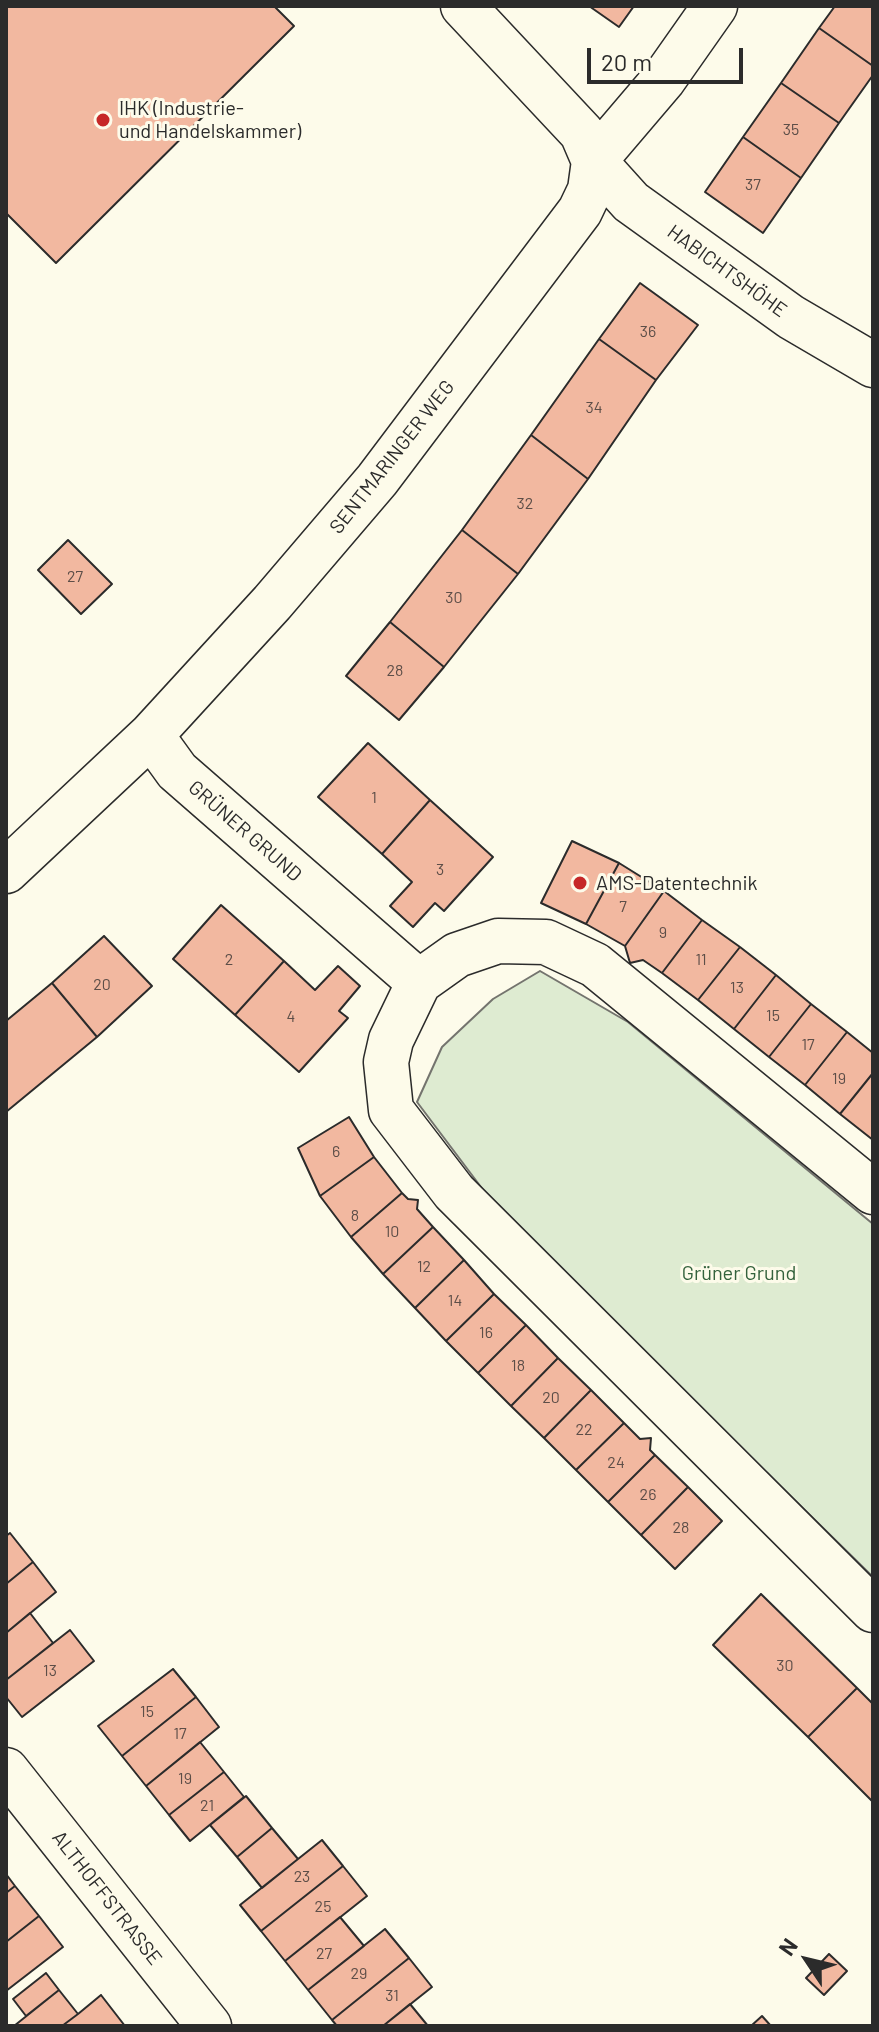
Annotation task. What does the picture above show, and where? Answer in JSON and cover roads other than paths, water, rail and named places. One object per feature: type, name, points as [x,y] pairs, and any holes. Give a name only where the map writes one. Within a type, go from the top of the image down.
[{"type":"street","points":[[463,6],[582,133],[594,161],[663,80],[715,6]]},
{"type":"street","name":"HABICHTSHÖHE","points":[[594,161],[631,202],[791,317],[873,365]]},
{"type":"street","name":"SENTMARINGER WEG","points":[[6,871],[151,735],[272,603],[377,480],[580,211],[590,190],[594,161]]},
{"type":"street","name":"GRÜNER GRUND","points":[[151,735],[177,771],[419,982]]},
{"type":"street","points":[[873,1192],[595,965],[546,942],[498,941],[457,955],[419,982],[400,1015],[389,1051],[387,1087],[391,1110],[454,1192],[873,1610]]},
{"type":"street","name":"ALTHOFFSTRASSE","points":[[6,1770],[209,2026]]},
{"type":"place","name":"IHK (Industrie- und Handelskammer)","points":[[103,120]]},
{"type":"place","name":"AMS-Datentechnik","points":[[580,883]]},
{"type":"park label","name":"Grüner Grund","points":[[739,1273]]}]
